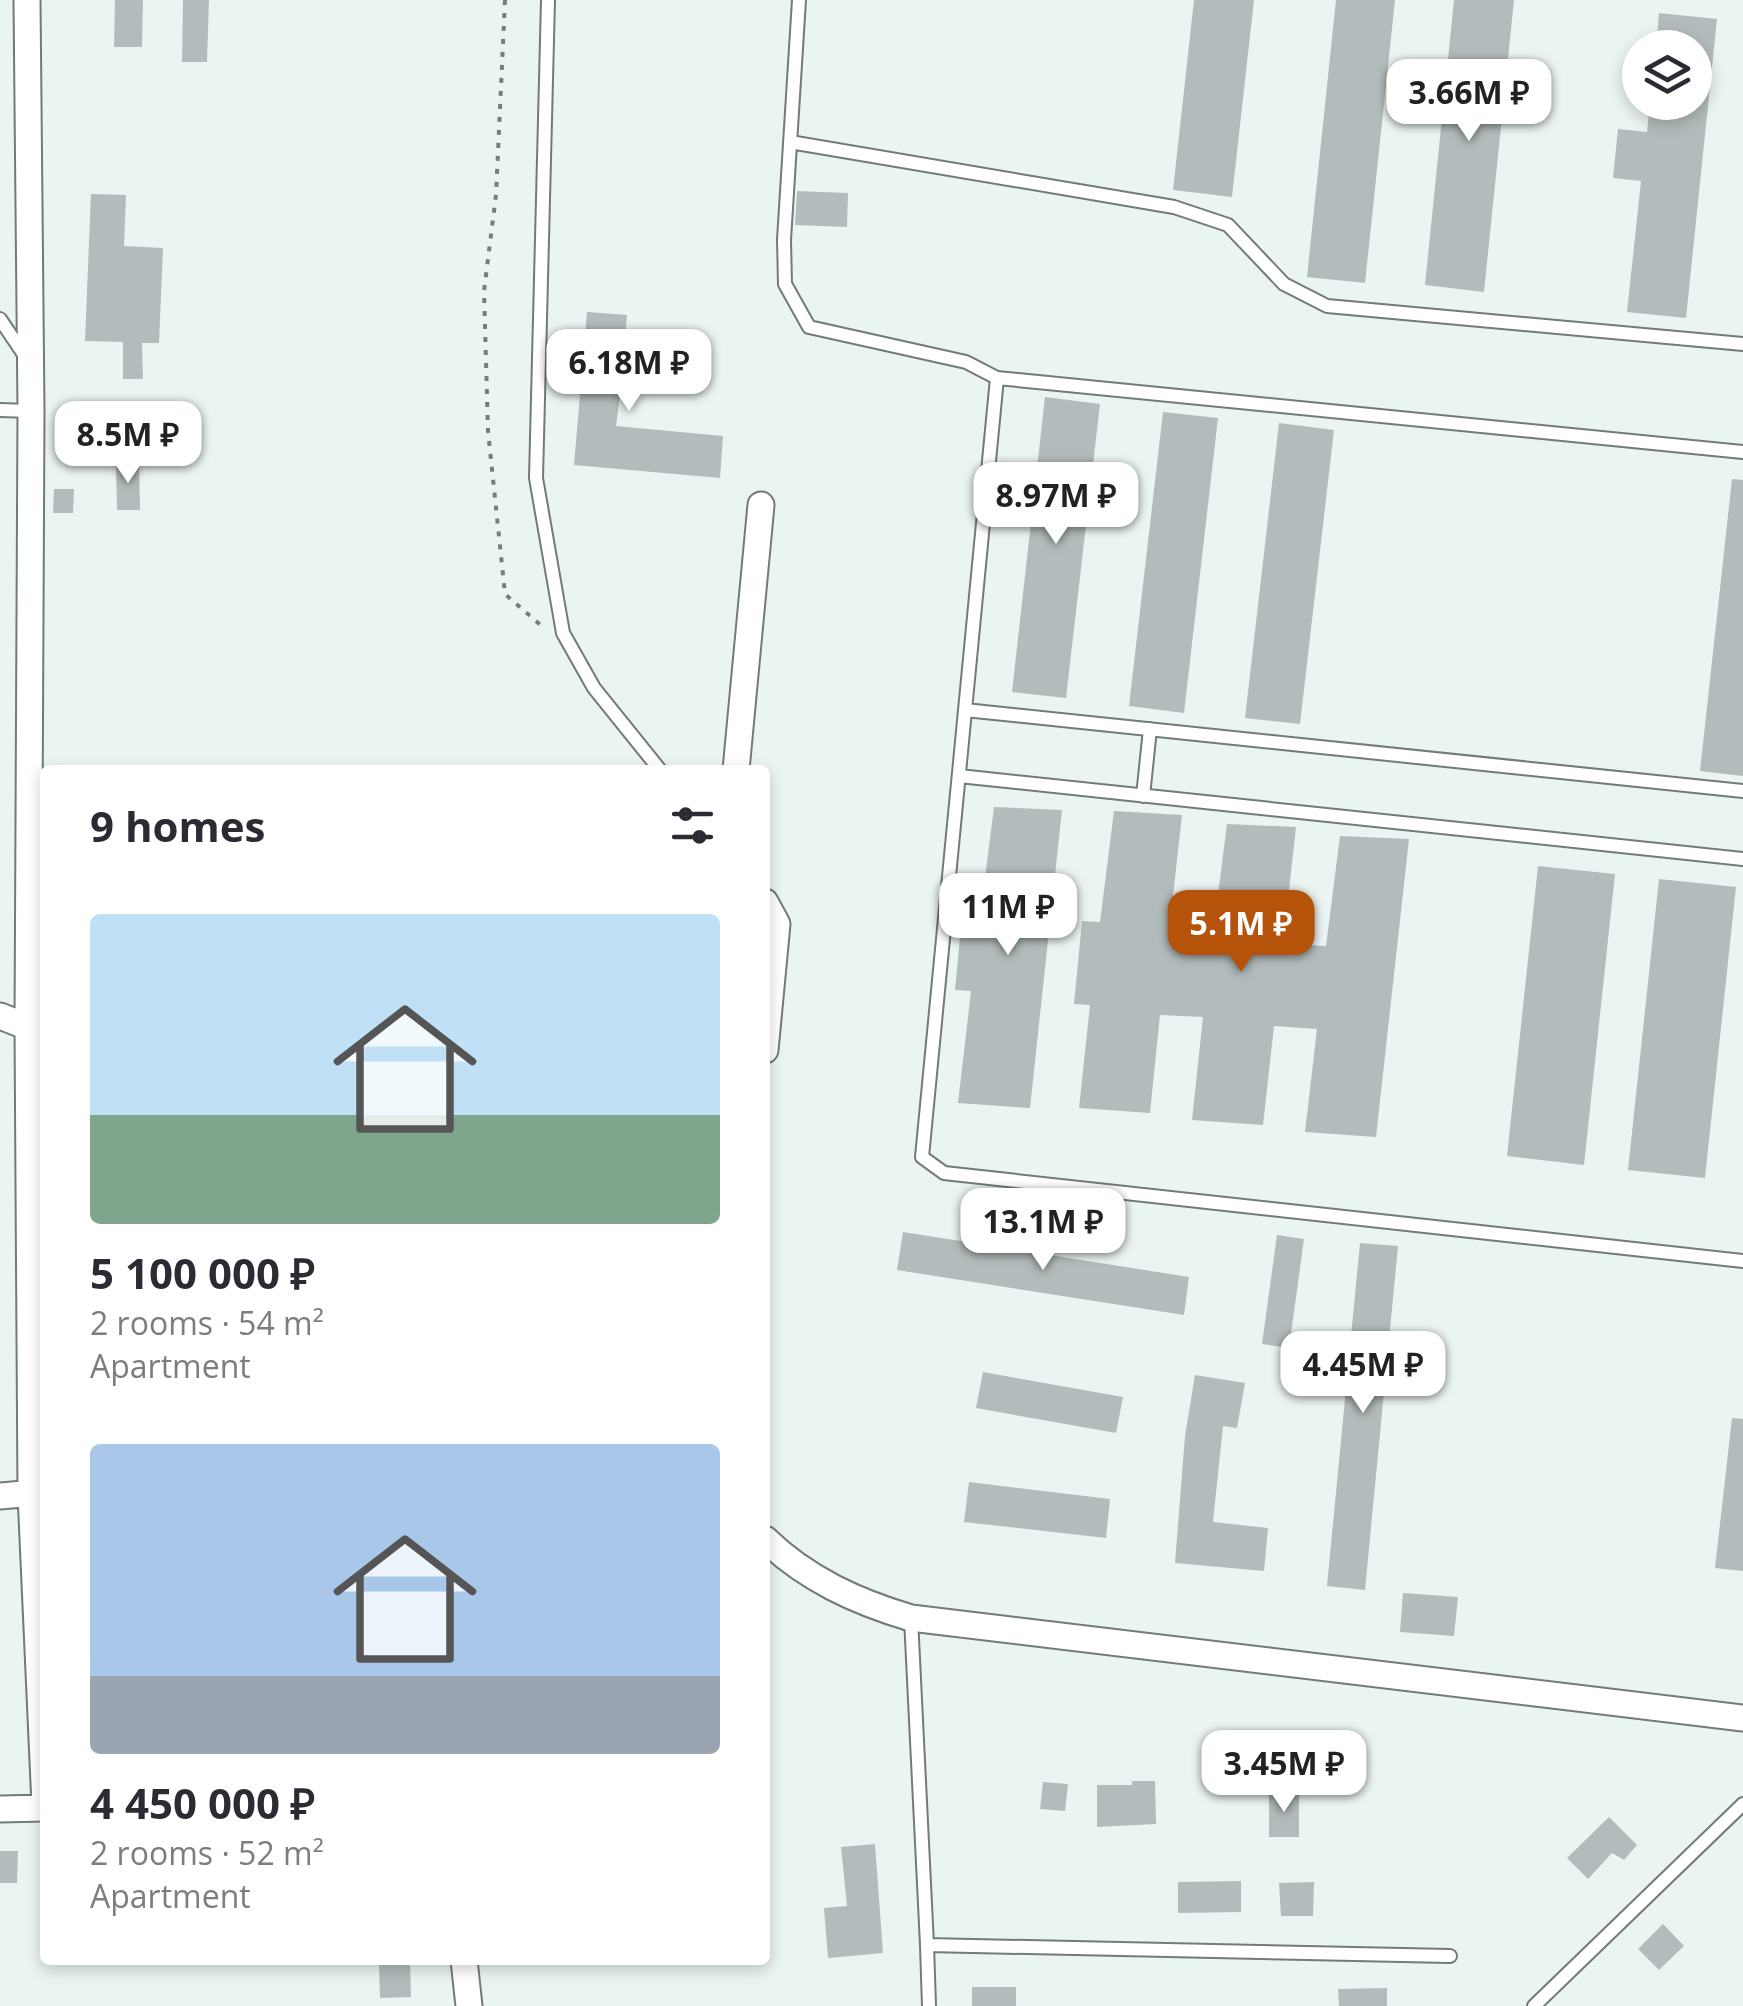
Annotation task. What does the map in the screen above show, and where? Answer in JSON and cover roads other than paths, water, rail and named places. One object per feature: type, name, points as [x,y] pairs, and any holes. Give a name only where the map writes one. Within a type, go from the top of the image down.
[{"type":"street","points":[[26,0],[32,411],[28,1027],[40,1582]]},
{"type":"street","points":[[736,765],[761,505]]},
{"type":"street","points":[[770,910],[778,924],[770,1002]]},
{"type":"street","points":[[0,1016],[28,1027]]},
{"type":"street","points":[[0,1496],[38,1493]]},
{"type":"street","points":[[770,1543],[819,1581],[876,1608],[911,1618],[1743,1718]]},
{"type":"street","points":[[0,1809],[40,1806]]},
{"type":"street","points":[[465,1965],[469,2006]]},
{"type":"lane","points":[[548,0],[536,478],[563,633],[594,688],[656,765]]},
{"type":"lane","points":[[799,0],[784,284],[809,327],[966,362],[997,378],[1743,452]]},
{"type":"lane","points":[[790,142],[1174,206],[1228,225],[1284,284],[1327,306],[1743,344]]},
{"type":"lane","points":[[0,320],[31,365]]},
{"type":"lane","points":[[997,378],[922,1157],[944,1174],[1743,1261]]},
{"type":"lane","points":[[0,410],[32,411]]},
{"type":"lane","points":[[965,710],[1743,791]]},
{"type":"lane","points":[[1143,796],[1150,729]]},
{"type":"lane","points":[[959,776],[1743,859]]},
{"type":"lane","points":[[911,1618],[930,2006]]},
{"type":"lane","points":[[1534,2006],[1743,1804]]},
{"type":"lane","points":[[928,1946],[1450,1956]]}]
